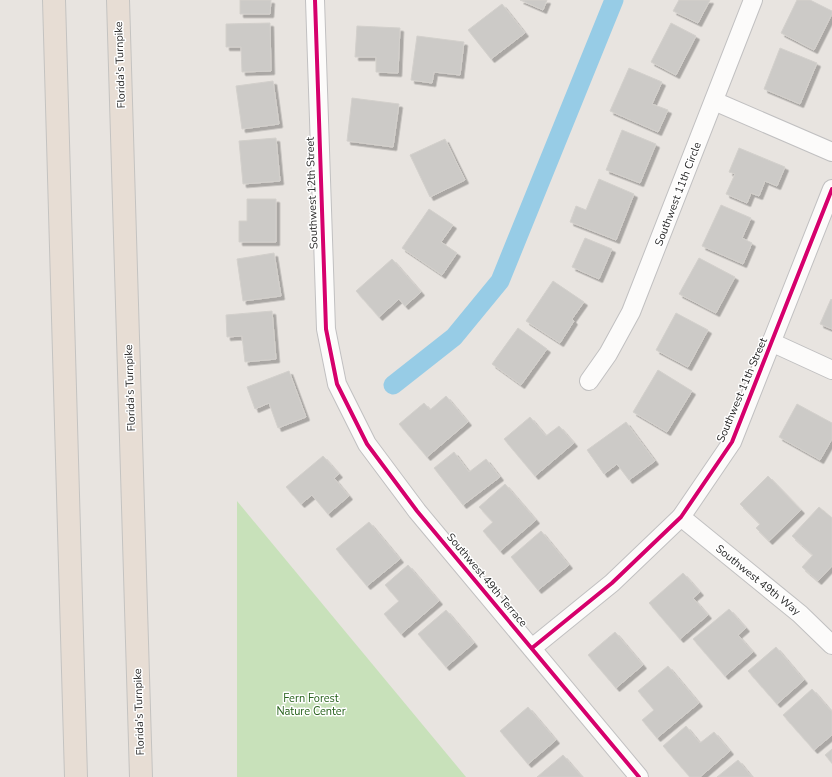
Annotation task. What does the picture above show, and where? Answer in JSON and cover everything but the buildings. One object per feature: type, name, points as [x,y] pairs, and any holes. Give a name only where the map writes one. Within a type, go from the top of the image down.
[{"type":"highway","points":[[54,0],[76,777]]},
{"type":"highway","name":"Florida's Turnpike","points":[[118,0],[141,777]]},
{"type":"street","name":"Southwest 12th Street","points":[[315,0],[326,329],[337,384]]},
{"type":"street","name":"Southwest 11th Circle","points":[[589,381],[608,354],[631,312],[754,0]]},
{"type":"street","points":[[714,101],[832,152]]},
{"type":"street","name":"Southwest 11th Street","points":[[532,648],[612,583],[681,517],[732,442],[832,188]]},
{"type":"street","points":[[771,342],[832,370]]},
{"type":"street","name":"Southwest 49th Terrace","points":[[337,384],[367,444],[418,511],[639,777]]},
{"type":"street","name":"Southwest 49th Way","points":[[681,517],[800,614],[832,645]]},
{"type":"green space","name":"Fern Forest Nature Center","points":[[237,501],[466,777],[237,777]]},
{"type":"waterway","points":[[393,385],[454,337],[500,281],[614,0]]},
{"type":"cycle path","points":[[315,0],[326,329],[337,384],[367,444],[417,511],[639,777]]},
{"type":"cycle path","points":[[532,648],[612,583],[681,517],[732,442],[832,189]]}]
